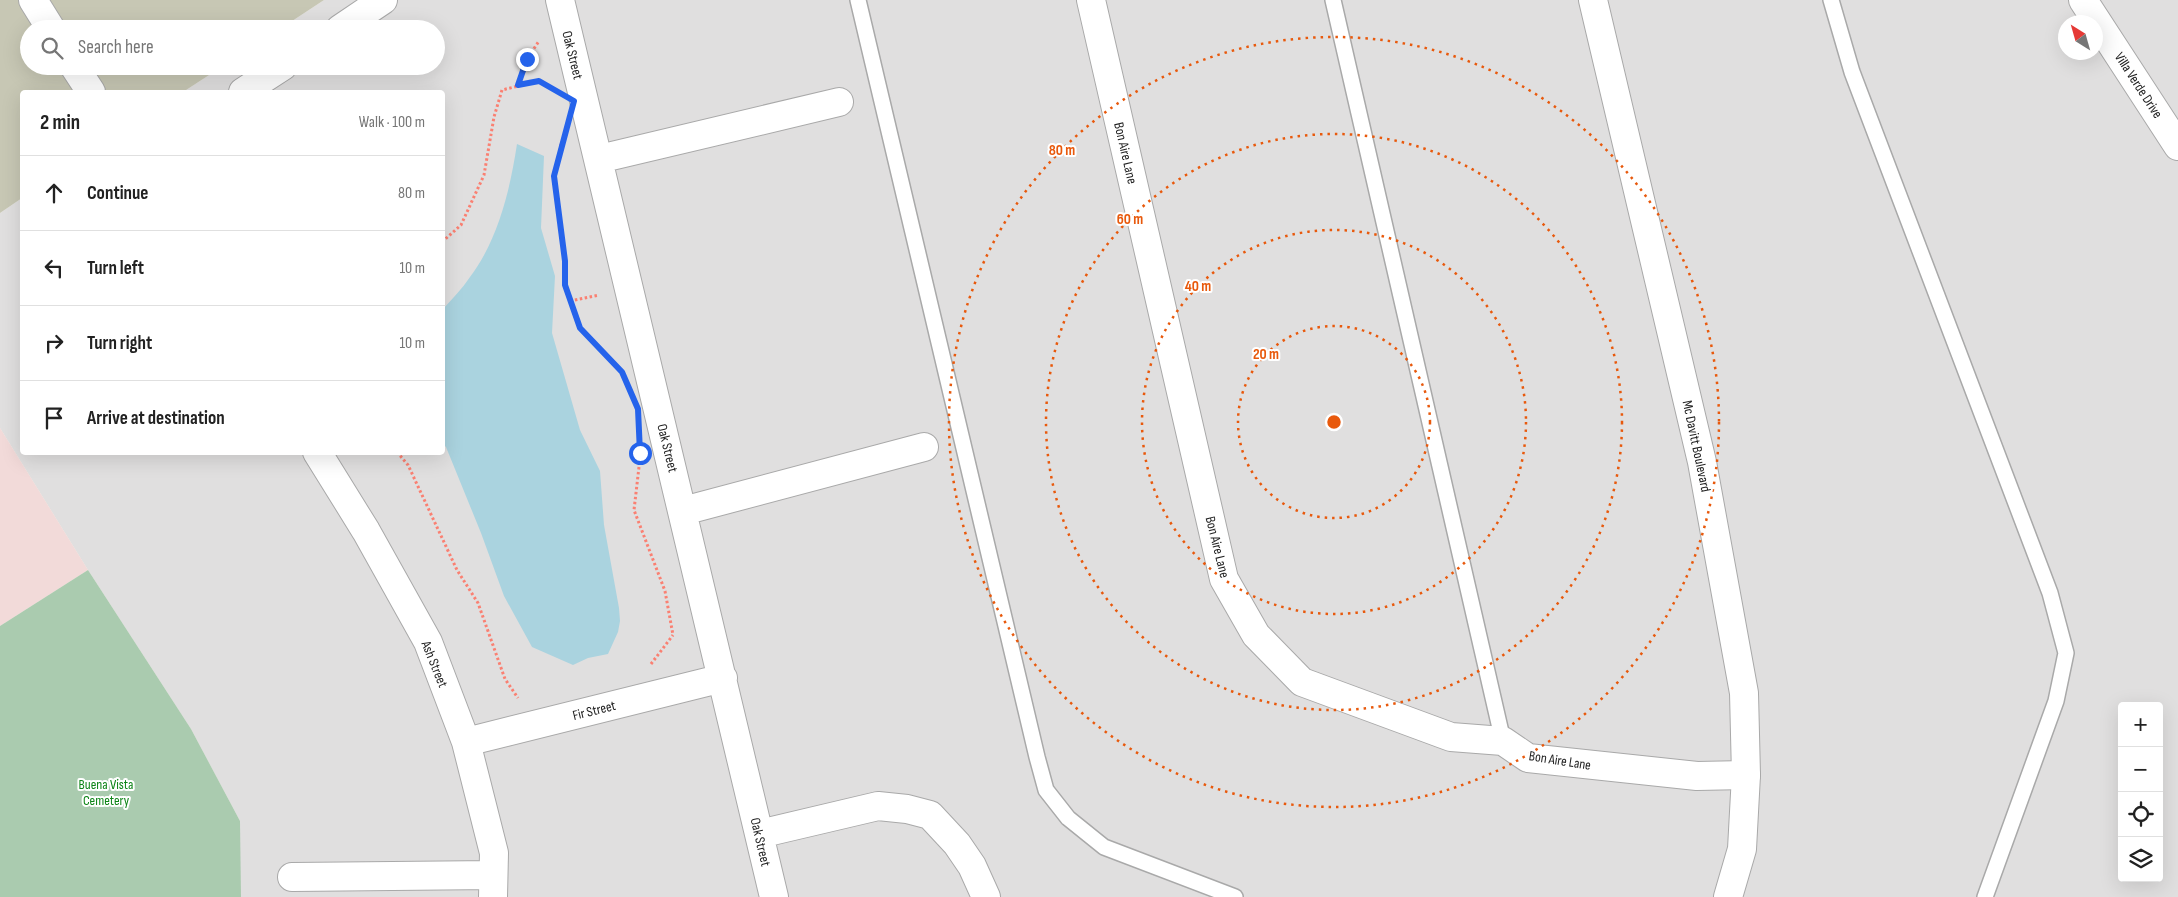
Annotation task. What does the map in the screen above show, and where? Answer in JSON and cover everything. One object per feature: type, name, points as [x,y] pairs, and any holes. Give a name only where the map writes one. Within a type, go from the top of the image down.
[{"type":"street","points":[[33,0],[45,20]]},
{"type":"street","points":[[353,20],[383,0]]},
{"type":"street","name":"Bon Aire Lane","points":[[1090,0],[1224,579],[1256,635],[1302,682],[1450,737],[1503,741],[1528,758],[1697,776],[1746,775]]},
{"type":"street","name":"Mc Davitt Boulevard","points":[[1593,0],[1702,462],[1744,693],[1746,775],[1742,849],[1728,897]]},
{"type":"street","name":"Villa Verde Drive","points":[[2083,0],[2178,146]]},
{"type":"street","name":"Oak Street","points":[[563,10],[774,897]]},
{"type":"street","points":[[80,75],[90,90]]},
{"type":"street","points":[[246,90],[269,75]]},
{"type":"street","points":[[599,159],[839,102]]},
{"type":"street","points":[[683,511],[924,447]]},
{"type":"street","name":"Ash Street","points":[[319,455],[366,531],[428,642],[466,742],[494,853],[493,886]]},
{"type":"street","name":"Fir Street","points":[[466,742],[723,678]]},
{"type":"street","points":[[759,834],[878,806],[907,809],[930,815],[958,844],[972,866],[986,897]]},
{"type":"street","points":[[292,877],[493,886]]},
{"type":"lane","points":[[858,0],[1046,790],[1068,818],[1104,847],[1235,897]]},
{"type":"lane","points":[[1333,0],[1503,741]]},
{"type":"lane","points":[[1831,0],[1852,72],[2050,592],[2066,653],[2056,701],[1985,897]]},
{"type":"path","points":[[518,85],[527,59],[563,10]]},
{"type":"path","points":[[445,239],[461,225],[484,175],[494,118],[502,90],[539,81],[553,89]]},
{"type":"path","points":[[563,138],[554,176],[564,253],[565,285],[580,328],[616,365]]},
{"type":"path","points":[[400,455],[408,465],[457,570],[478,603],[505,679],[518,698],[526,697]]},
{"type":"path","points":[[639,463],[634,510],[664,591],[673,635],[650,664],[643,668]]},
{"type":"shaded area","points":[[0,0],[324,0],[294,20],[20,20],[20,75],[209,75],[186,90],[20,90],[20,199],[0,213]]},
{"type":"shaded area","points":[[324,0],[2178,0],[2178,897],[239,897],[240,821],[191,729],[88,570],[0,428],[0,213],[20,199],[20,455],[445,455],[445,90],[186,90],[209,75],[445,75],[445,20],[294,20]]},
{"type":"shaded area","points":[[0,428],[88,570],[0,626]]},
{"type":"green space","name":"Buena Vista Cemetery","points":[[88,570],[191,729],[240,821],[241,897],[0,897],[0,626]]},
{"type":"water","points":[[517,144],[544,156],[541,228],[555,276],[552,333],[580,430],[600,471],[604,525],[619,608],[620,621],[618,632],[608,654],[588,658],[573,665],[532,647],[504,596],[481,533],[445,446],[445,307],[480,263],[495,231],[511,179]]},
{"type":"route","points":[[527,59],[518,85],[539,81],[574,101],[554,176],[565,261],[565,285],[580,328],[622,372],[638,409],[640,453]]}]
